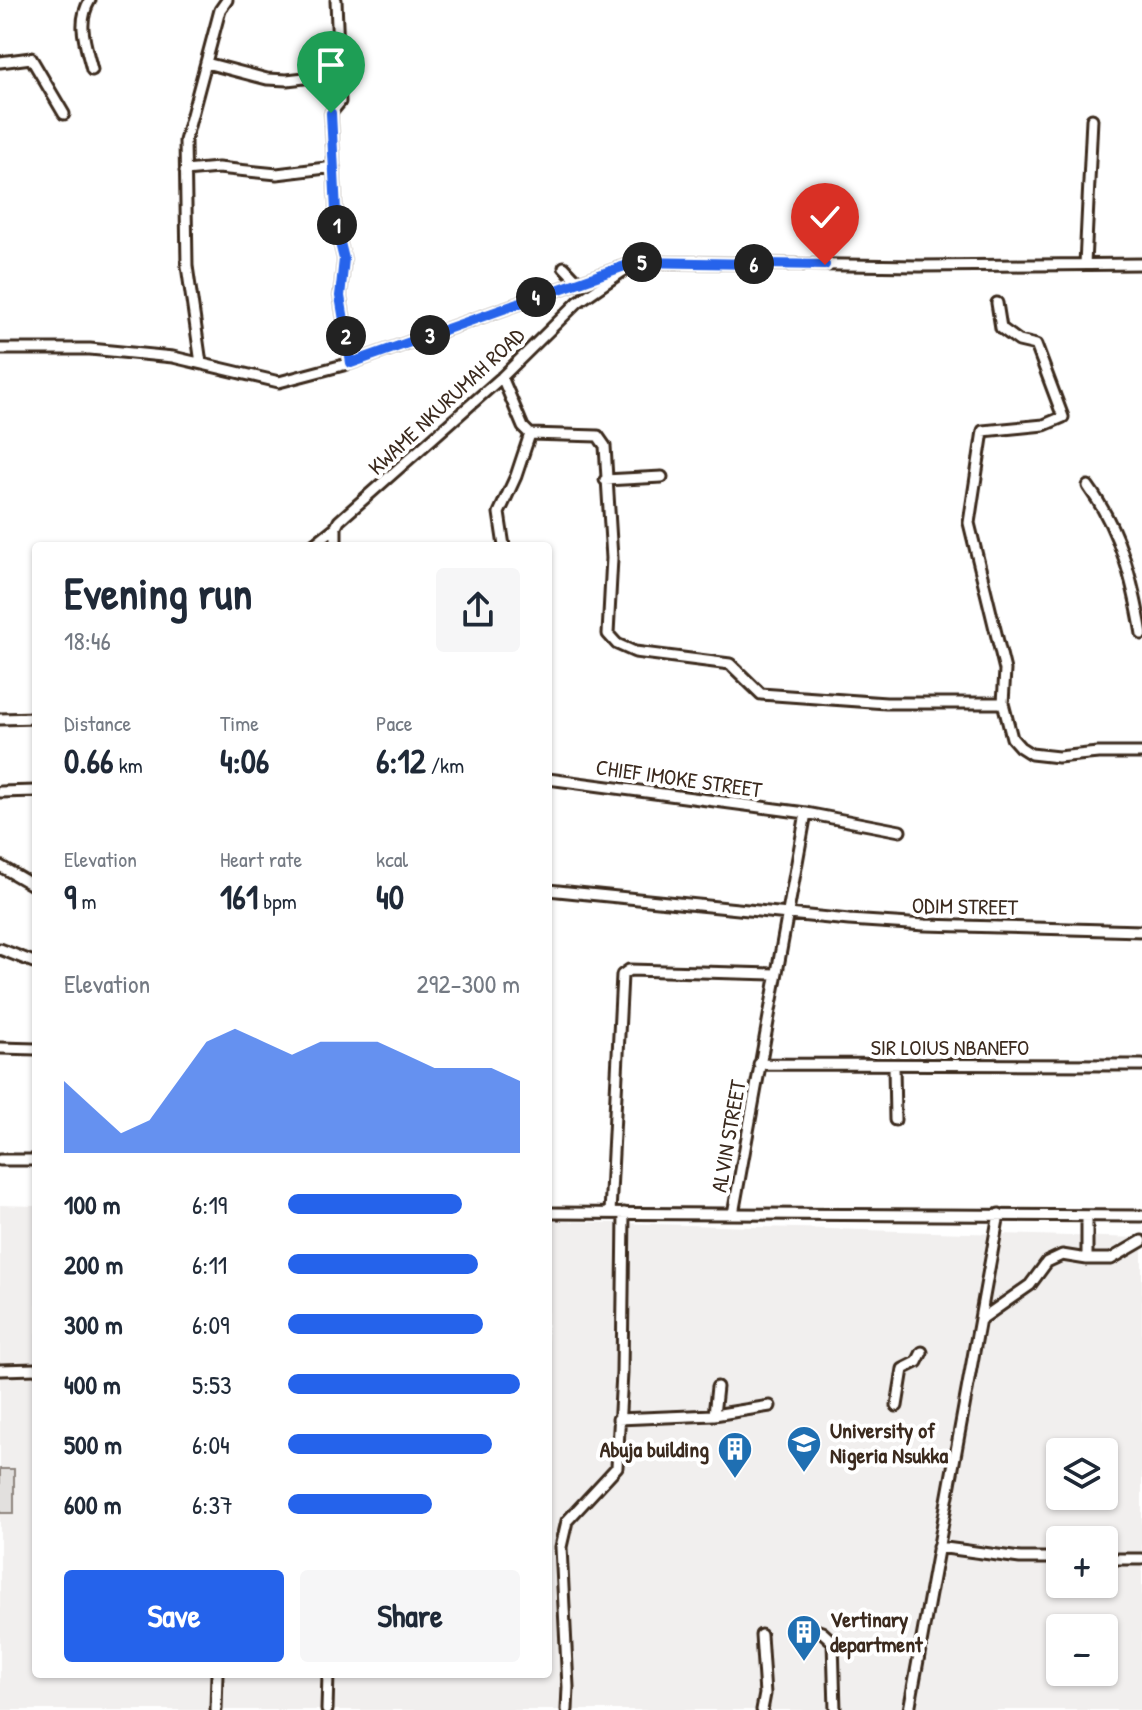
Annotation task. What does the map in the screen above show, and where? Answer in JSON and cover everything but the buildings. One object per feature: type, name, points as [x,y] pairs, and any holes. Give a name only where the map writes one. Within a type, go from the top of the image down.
[{"type":"street","points":[[90,0],[81,25],[92,70]]},
{"type":"street","points":[[201,363],[187,266],[185,141],[220,10],[227,0]]},
{"type":"street","points":[[336,0],[340,102],[331,113],[337,231],[344,259],[340,296],[351,363]]},
{"type":"street","points":[[0,62],[31,58],[64,114]]},
{"type":"street","points":[[206,63],[267,79],[339,74]]},
{"type":"street","points":[[1085,264],[1092,119]]},
{"type":"street","points":[[185,171],[218,168],[277,174],[334,167]]},
{"type":"street","points":[[0,349],[90,349],[173,357],[279,382],[351,363],[636,262],[919,266],[1142,264]]},
{"type":"street","name":"KWAME NKURUMAH ROAD","points":[[317,542],[502,377],[587,296],[636,262]]},
{"type":"street","points":[[564,267],[579,282],[587,296]]},
{"type":"street","points":[[997,303],[1001,328],[1019,341],[1036,345],[1063,417],[1044,425],[983,431],[969,523],[1005,670],[1003,703],[1012,738],[1031,754],[1058,757],[1142,753]]},
{"type":"street","points":[[502,377],[523,427],[530,434],[598,436],[605,446],[612,558],[608,634],[617,644],[635,652],[730,664],[761,694],[886,703],[1003,703]]},
{"type":"street","points":[[503,542],[499,513],[530,434]]},
{"type":"street","points":[[605,480],[662,477]]},
{"type":"street","points":[[1088,486],[1102,506],[1125,556],[1142,634]]},
{"type":"street","points":[[336,527],[336,542]]},
{"type":"street","points":[[0,719],[32,718]]},
{"type":"street","name":"CHIEF IMOKE STREET","points":[[552,780],[806,813],[900,831]]},
{"type":"street","points":[[0,792],[32,791]]},
{"type":"street","name":"ALVIN STREET","points":[[733,1214],[806,813]]},
{"type":"street","points":[[0,866],[32,885]]},
{"type":"street","name":"ODIM STREET","points":[[552,890],[788,915],[925,925],[1142,931]]},
{"type":"street","points":[[0,949],[32,961]]},
{"type":"street","points":[[610,1213],[622,975],[629,970],[776,974]]},
{"type":"street","points":[[0,1048],[32,1049]]},
{"type":"street","name":"SIR LOIUS NBANEFO","points":[[759,1064],[1142,1065]]},
{"type":"street","points":[[894,1065],[895,1120]]},
{"type":"street","points":[[0,1160],[32,1160]]},
{"type":"street","points":[[552,1213],[1142,1216]]},
{"type":"street","points":[[567,1710],[561,1547],[567,1521],[617,1467],[622,1373],[624,1213]]},
{"type":"street","points":[[909,1710],[999,1214]]},
{"type":"street","points":[[1087,1216],[1087,1259]]},
{"type":"street","points":[[980,1320],[1030,1285],[1047,1262],[1062,1255],[1111,1259],[1142,1241]]},
{"type":"street","points":[[897,1406],[903,1369],[917,1362],[922,1352]]},
{"type":"street","points":[[0,1370],[32,1369]]},
{"type":"street","points":[[714,1415],[717,1387]]},
{"type":"street","points":[[618,1419],[714,1415],[770,1406]]},
{"type":"street","points":[[938,1547],[1020,1558],[1046,1558]]},
{"type":"street","points":[[1118,1559],[1142,1559]]},
{"type":"street","points":[[798,1624],[822,1632],[833,1642],[835,1710]]},
{"type":"street","points":[[761,1635],[765,1694],[762,1710]]},
{"type":"street","points":[[216,1710],[217,1678]]},
{"type":"street","points":[[327,1710],[328,1678]]},
{"type":"shaded area","name":"University of Nigeria Nsukka","points":[[0,1205],[32,1206],[32,1678],[552,1678],[552,1221],[1142,1238],[1142,1710],[0,1710]]},
{"type":"shaded area","points":[[0,1469],[14,1469],[14,1513],[0,1513]]},
{"type":"place","name":"University of Nigeria Nsukka","points":[[804,1474]]},
{"type":"place","name":"Abuja building","points":[[735,1480]]},
{"type":"place","name":"Vertinary department","points":[[804,1663]]},
{"type":"route","points":[[331,113],[337,231],[344,259],[340,296],[351,363],[636,262],[825,265]]}]
